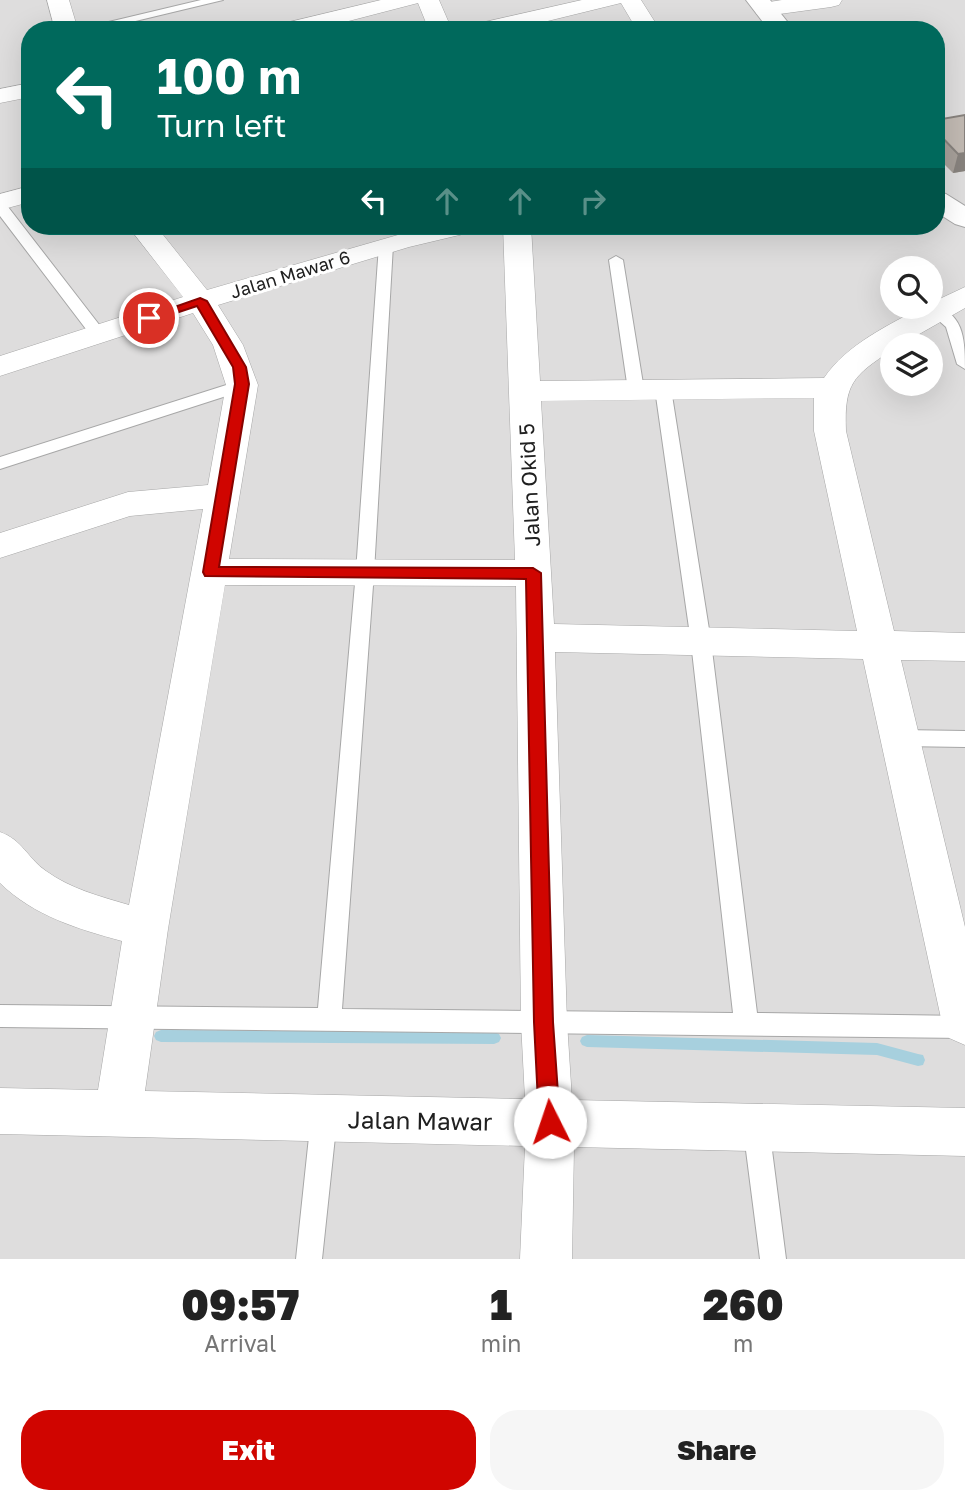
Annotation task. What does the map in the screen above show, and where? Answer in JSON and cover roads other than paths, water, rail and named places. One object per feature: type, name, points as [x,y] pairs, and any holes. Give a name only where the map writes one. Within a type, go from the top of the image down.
[{"type":"street","points":[[58,0],[64,21]]},
{"type":"street","points":[[322,21],[409,0]]},
{"type":"street","points":[[428,0],[436,21]]},
{"type":"street","points":[[520,21],[612,0]]},
{"type":"street","points":[[630,0],[643,21]]},
{"type":"street","points":[[762,4],[831,0]]},
{"type":"street","points":[[762,4],[775,21]]},
{"type":"street","points":[[0,96],[21,92]]},
{"type":"street","points":[[0,204],[21,197]]},
{"type":"street","points":[[118,1114],[131,1017],[242,384],[240,367],[200,301],[151,235]]},
{"type":"street","name":"Jalan Okid 5","points":[[517,235],[536,638],[544,1022],[550,1122],[546,1259]]},
{"type":"street","name":"Jalan Mawar 6","points":[[0,366],[393,237]]},
{"type":"street","points":[[956,319],[852,363],[833,388],[829,406],[830,431],[901,738],[957,951],[965,1025]]},
{"type":"street","points":[[524,391],[833,388]]},
{"type":"street","points":[[0,546],[128,505],[223,495]]},
{"type":"street","points":[[211,572],[533,573]]},
{"type":"street","points":[[536,638],[965,647]]},
{"type":"street","points":[[0,850],[25,883],[55,902],[146,929]]},
{"type":"street","name":"Jalan Mawar","points":[[0,1111],[965,1132]]},
{"type":"lane","points":[[122,21],[217,0]]},
{"type":"lane","points":[[0,204],[21,232]]},
{"type":"lane","points":[[23,235],[98,334]]},
{"type":"lane","points":[[329,1019],[393,237]]},
{"type":"lane","points":[[616,260],[649,389],[701,642],[746,1024]]},
{"type":"lane","points":[[956,319],[965,364]]},
{"type":"lane","points":[[0,463],[242,384]]},
{"type":"lane","points":[[901,738],[965,739]]},
{"type":"lane","points":[[0,1016],[965,1025]]},
{"type":"lane","points":[[309,1259],[324,1118]]},
{"type":"lane","points":[[756,1127],[773,1259]]},
{"type":"waterway","points":[[161,1036],[494,1038]]},
{"type":"waterway","points":[[587,1041],[877,1049],[918,1060]]}]
